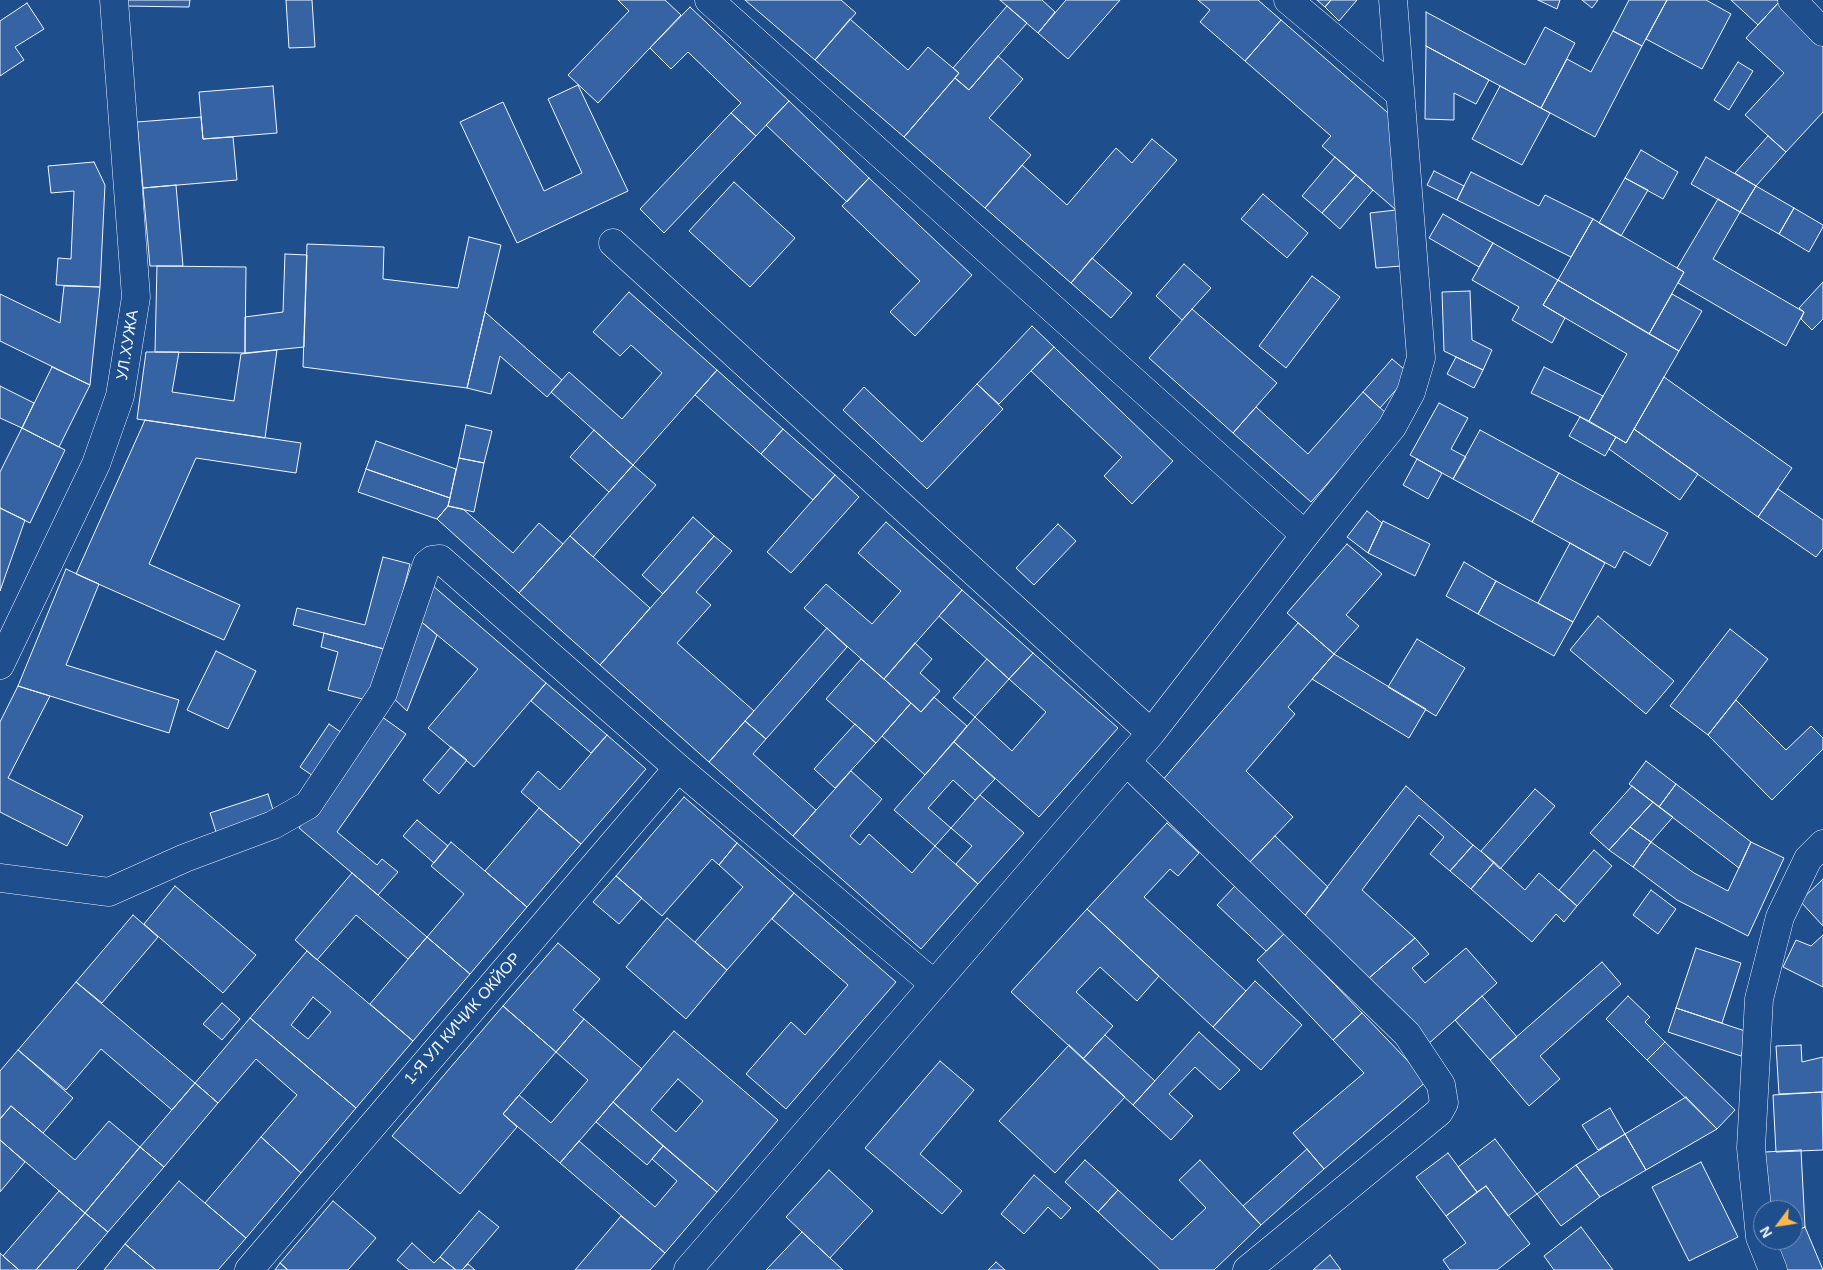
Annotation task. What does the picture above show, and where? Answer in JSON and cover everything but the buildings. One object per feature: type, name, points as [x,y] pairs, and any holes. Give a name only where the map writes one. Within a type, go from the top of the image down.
[{"type":"street","name":"УЛ.ХУЖА","points":[[0,665],[96,464],[120,396],[136,297],[114,0]]},
{"type":"street","points":[[709,0],[1305,534]]},
{"type":"street","points":[[1288,0],[1400,94]]},
{"type":"street","points":[[688,1270],[1151,733],[1305,534],[1392,427],[1412,392],[1421,358],[1393,0]]},
{"type":"street","points":[[1792,0],[1823,32]]},
{"type":"street","points":[[613,243],[1151,733]]},
{"type":"street","points":[[0,878],[109,892],[185,858],[273,825],[308,805],[383,693],[427,564],[432,560],[440,559],[678,768],[934,984]]},
{"type":"street","points":[[1127,762],[1407,1034],[1441,1085],[1444,1103],[1439,1112],[1247,1270]]},
{"type":"street","name":"1-Я УЛ КИЧИК ОКЙОР","points":[[248,1270],[678,768]]},
{"type":"street","points":[[1773,1270],[1760,1237],[1751,1148],[1759,999],[1780,917],[1808,859],[1823,844]]}]
